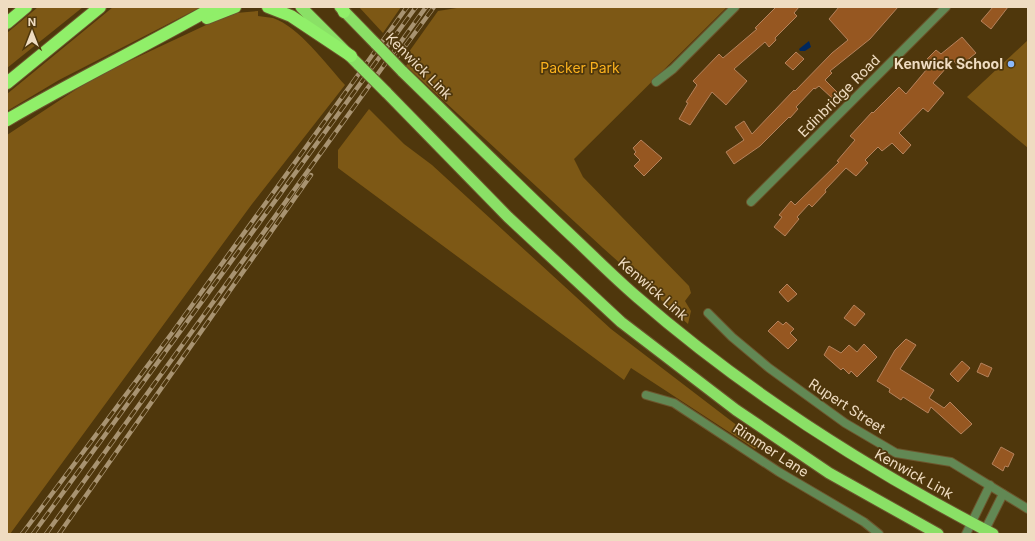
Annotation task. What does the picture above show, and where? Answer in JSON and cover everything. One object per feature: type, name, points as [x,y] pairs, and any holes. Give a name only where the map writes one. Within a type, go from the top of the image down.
[{"type":"highway","points":[[7,23],[26,7]]},
{"type":"highway","points":[[7,82],[100,7]]},
{"type":"highway","points":[[7,120],[65,86],[154,41],[214,7]]},
{"type":"highway","points":[[154,41],[235,7]]},
{"type":"highway","points":[[268,7],[291,16],[355,60]]},
{"type":"highway","points":[[302,7],[508,216],[621,322],[736,410],[823,469],[893,510],[938,534]]},
{"type":"highway","name":"Kenwick Link","points":[[342,9],[402,71],[534,200],[636,296],[696,345],[818,433],[879,472],[972,523],[987,533]]},
{"type":"street","points":[[656,82],[673,69],[735,7]]},
{"type":"street","name":"Edinbridge Road","points":[[751,202],[946,7]]},
{"type":"street","name":"Rupert Street","points":[[708,313],[732,337],[769,368],[845,423],[896,453],[951,462],[1028,509]]},
{"type":"street","name":"Rimmer Lane","points":[[646,395],[674,403],[779,472],[864,522],[879,534]]},
{"type":"street","points":[[966,534],[990,485]]},
{"type":"street","points":[[987,533],[1004,494]]},
{"type":"green space","points":[[38,7],[83,7],[7,68],[7,33]]},
{"type":"green space","points":[[113,7],[201,7],[59,80],[7,111],[7,94]]},
{"type":"green space","points":[[359,7],[401,7],[383,33]]},
{"type":"green space","name":"Packer Park","points":[[463,7],[727,7],[574,159],[583,177],[689,286],[691,293],[685,301],[691,311],[688,324],[603,248],[406,66],[410,60],[406,56],[438,11]]},
{"type":"green space","points":[[258,11],[258,16],[273,18],[293,29],[312,47],[345,85],[252,204],[10,534],[7,534],[7,135],[95,77],[221,18],[236,13]]},
{"type":"green space","name":"Kenwick School","points":[[1028,40],[1028,148],[967,97]]},
{"type":"green space","points":[[369,109],[404,144],[432,165],[611,329],[760,443],[755,449],[631,368],[624,380],[338,168],[338,150]]},
{"type":"water","points":[[809,41],[811,47],[805,51],[800,51],[799,49]]},
{"type":"building","points":[[776,7],[799,7],[794,13],[797,16],[775,38],[776,40],[769,47],[765,42],[734,69],[747,81],[726,105],[712,92],[690,125],[679,119],[688,103],[686,102],[697,85],[693,81],[719,54],[723,58],[757,29],[755,28]]},
{"type":"building","points":[[839,7],[898,7],[870,39],[830,71],[832,73],[825,80],[837,92],[832,98],[819,86],[815,89],[814,88],[796,107],[798,109],[790,118],[789,117],[760,146],[734,164],[726,152],[744,140],[735,127],[744,121],[752,134],[794,90],[795,91],[832,53],[848,40],[829,19]]},
{"type":"building","points":[[993,7],[1008,7],[991,29],[981,21]]},
{"type":"building","points":[[962,37],[976,53],[959,67],[953,60],[933,83],[944,93],[928,112],[923,108],[899,133],[911,145],[903,154],[892,143],[882,151],[878,147],[865,160],[868,163],[856,176],[846,168],[825,190],[826,192],[812,207],[809,204],[797,217],[799,219],[785,236],[774,227],[782,217],[779,215],[791,201],[795,205],[839,162],[837,161],[855,140],[850,136],[872,112],[873,113],[899,87],[906,94],[932,63],[927,59],[936,50],[941,54]]},
{"type":"building","points":[[796,52],[804,59],[793,70],[785,63]]},
{"type":"building","points":[[641,140],[662,158],[644,176],[634,166],[640,160],[634,154],[636,152],[633,148]]},
{"type":"building","points":[[787,284],[797,294],[788,302],[779,292]]},
{"type":"building","points":[[854,305],[865,314],[855,326],[844,318]]},
{"type":"building","points":[[778,321],[783,325],[786,322],[794,329],[790,333],[797,340],[788,349],[768,331]]},
{"type":"building","points":[[906,339],[916,345],[900,369],[934,390],[929,398],[944,408],[950,402],[972,424],[961,434],[931,407],[928,413],[903,397],[901,400],[889,392],[890,389],[877,381],[895,350]]},
{"type":"building","points":[[864,344],[877,357],[857,377],[851,371],[849,374],[843,368],[841,370],[824,355],[829,346],[841,353],[849,345],[857,352]]},
{"type":"building","points":[[962,361],[970,368],[958,382],[950,374]]},
{"type":"building","points":[[981,363],[992,368],[988,377],[977,372]]},
{"type":"building","points":[[1001,447],[1014,454],[1008,467],[1005,466],[1003,471],[992,464]]},
{"type":"railway","points":[[22,534],[172,333],[407,7]]},
{"type":"railway","points":[[33,534],[416,7]]},
{"type":"railway","points":[[46,534],[426,7]]},
{"type":"railway","points":[[395,60],[434,7]]},
{"type":"railway","points":[[59,534],[311,175]]},
{"type":"place","name":"Kenwick School","points":[[1011,64]]}]
